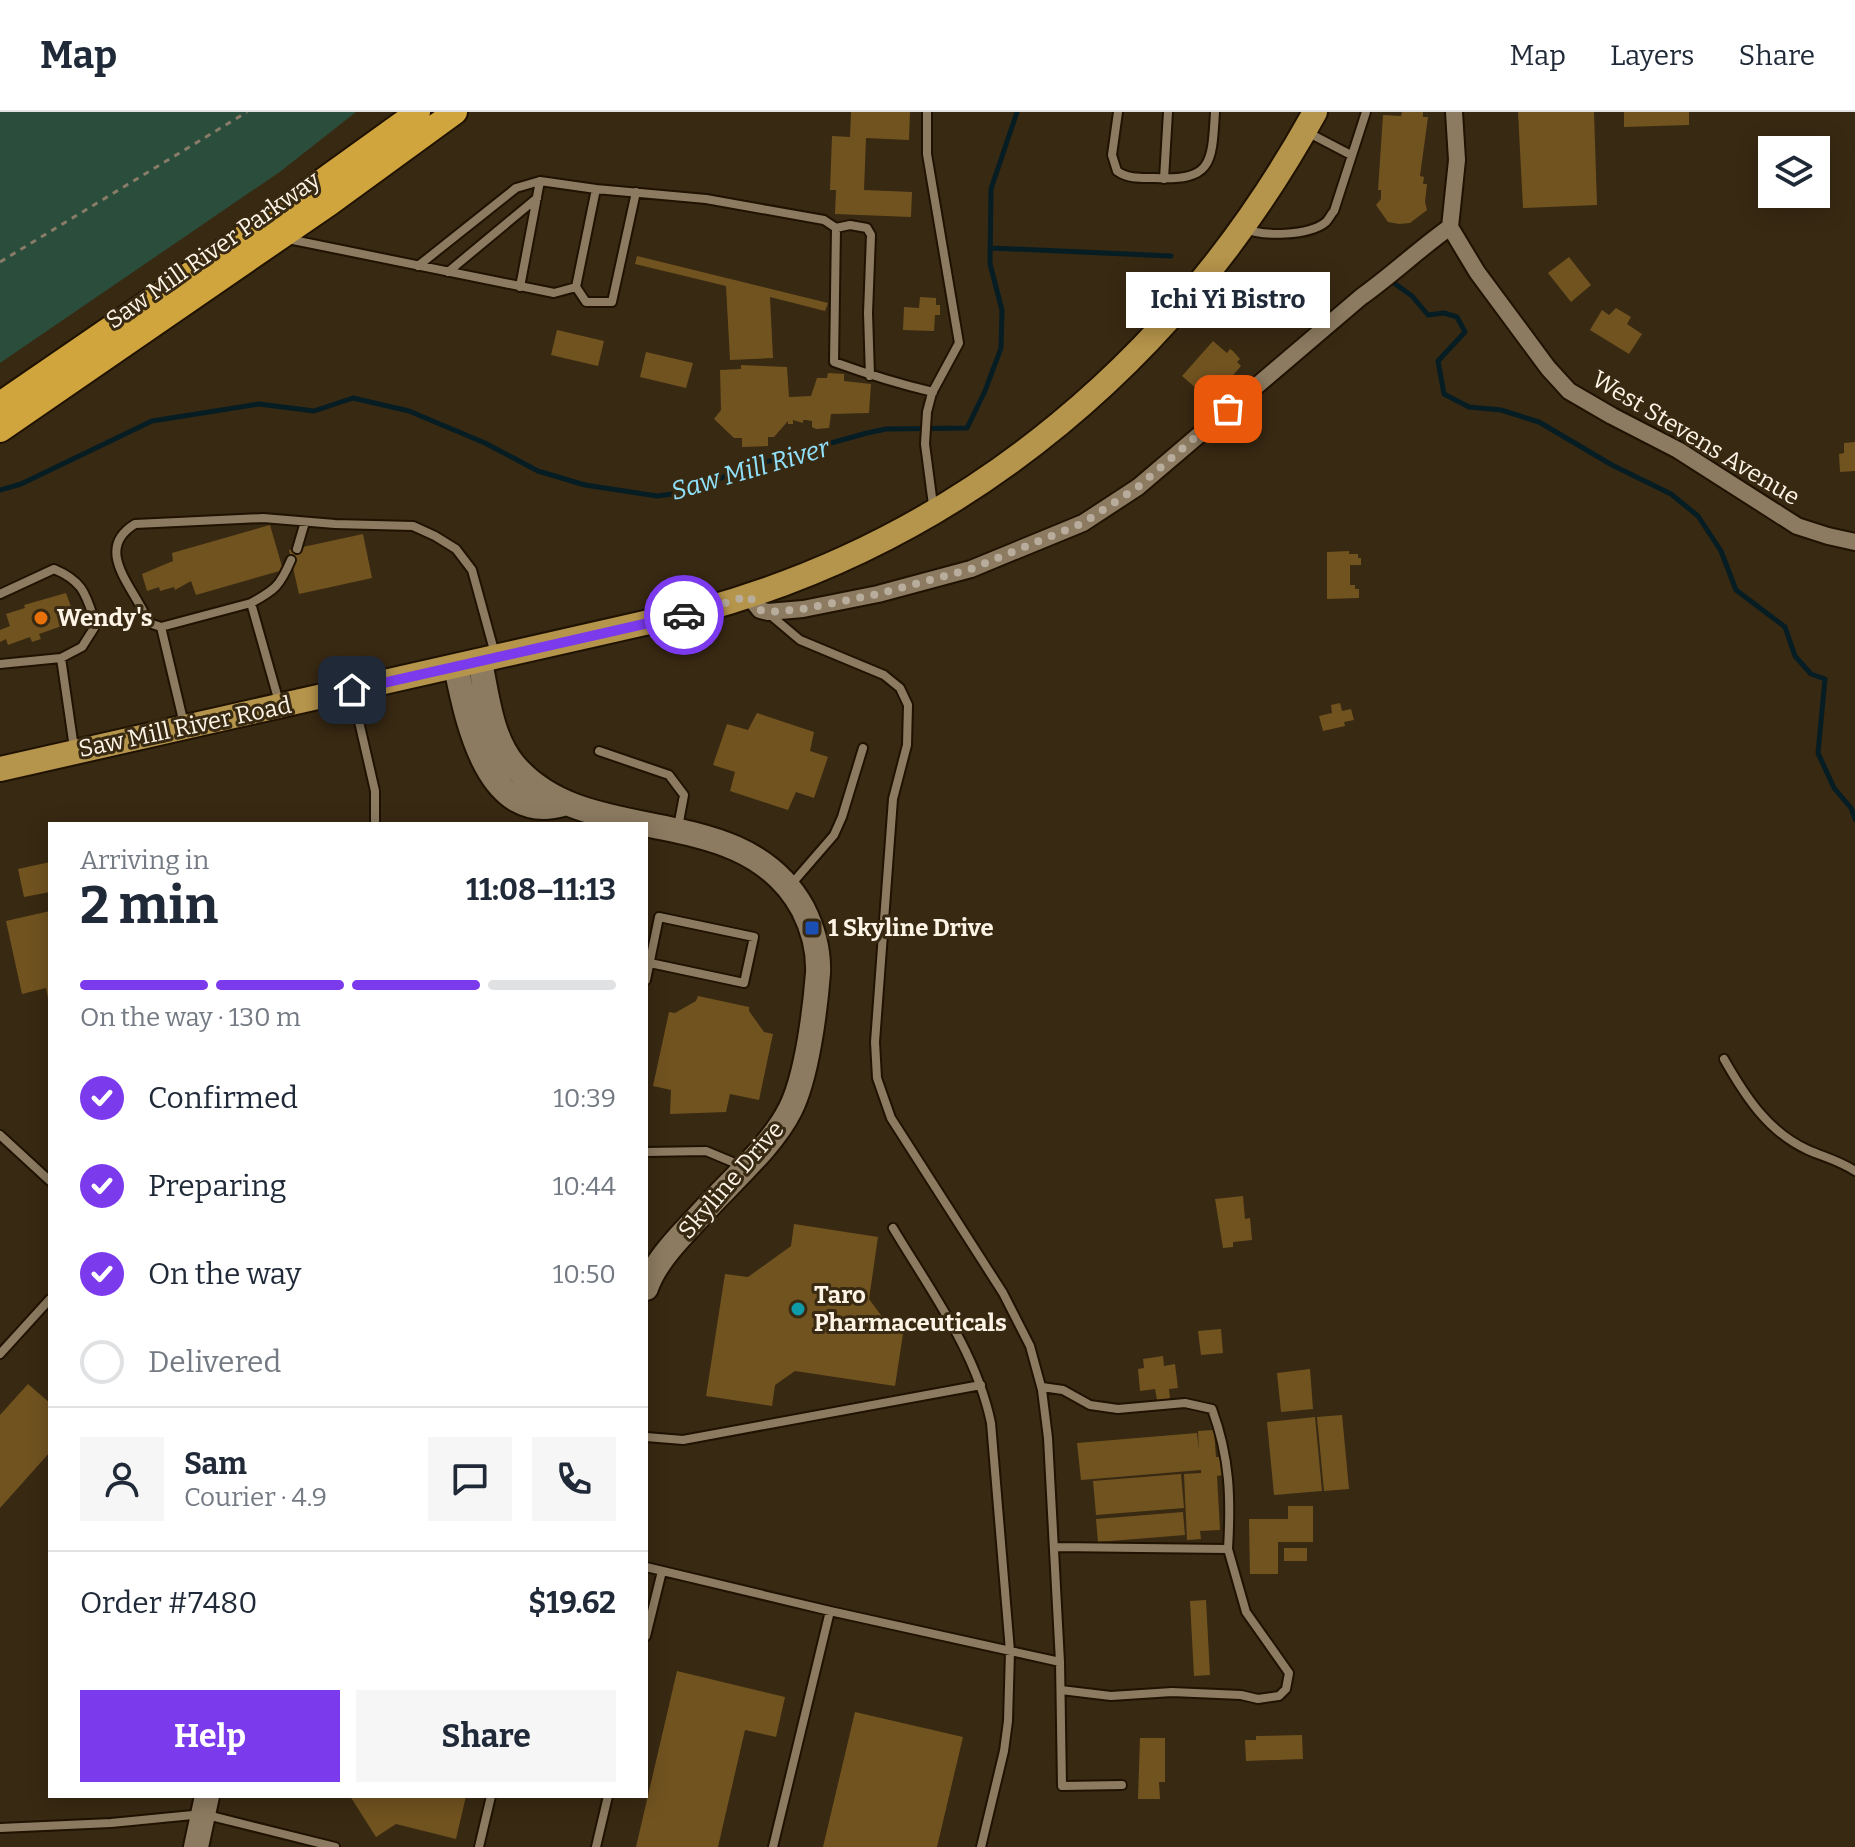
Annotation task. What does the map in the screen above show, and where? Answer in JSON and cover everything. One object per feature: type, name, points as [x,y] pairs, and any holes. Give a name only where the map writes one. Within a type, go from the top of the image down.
[{"type":"highway","name":"Saw Mill River Parkway","points":[[0,404],[261,225],[418,112]]},
{"type":"highway","name":"Saw Mill River Parkway","points":[[0,430],[280,238],[455,112]]},
{"type":"main road","name":"Saw Mill River Road","points":[[0,769],[660,621],[759,604],[935,513],[1024,453],[1108,382],[1188,297],[1243,228],[1310,121]]},
{"type":"street","points":[[759,604],[835,603],[971,569],[1083,523],[1138,487],[1361,297],[1396,272],[1418,249],[1450,227],[1457,160],[1454,112]]},
{"type":"street","name":"West Stevens Avenue","points":[[1450,227],[1477,272],[1548,368],[1569,391],[1678,450],[1797,526],[1855,542]]},
{"type":"street","name":"Skyline Drive","points":[[477,662],[493,722],[506,754],[519,771],[563,804],[639,822]]},
{"type":"street","name":"Skyline Drive","points":[[648,824],[727,844],[767,865],[789,887],[805,914],[816,943],[818,971],[803,1067],[792,1108],[745,1167],[678,1239],[648,1284]]},
{"type":"street","points":[[196,1847],[205,1805]]},
{"type":"lane","points":[[927,112],[927,154],[959,343],[933,392],[927,412],[925,444],[935,513]]},
{"type":"lane","points":[[1118,112],[1112,155],[1117,171],[1130,177],[1164,179],[1195,176],[1209,159],[1213,148],[1215,112]]},
{"type":"lane","points":[[1164,179],[1168,112]]},
{"type":"lane","points":[[1243,228],[1258,235],[1297,232],[1326,222],[1334,211],[1366,112]]},
{"type":"lane","points":[[1310,121],[1351,155]]},
{"type":"lane","points":[[418,266],[516,188],[540,181],[721,201],[824,220],[836,228],[850,225],[867,228],[871,235],[868,313],[870,376]]},
{"type":"lane","points":[[520,287],[540,181]]},
{"type":"lane","points":[[596,189],[576,287],[586,302],[612,302],[636,192]]},
{"type":"lane","points":[[448,272],[537,198]]},
{"type":"lane","points":[[836,228],[834,362],[870,376],[933,392]]},
{"type":"lane","points":[[280,238],[554,293],[576,287]]},
{"type":"lane","points":[[291,560],[283,580],[273,591],[251,603],[161,627],[152,624],[146,617],[114,553],[117,540],[124,530],[135,524],[263,518],[413,526],[456,549],[472,570],[478,587],[477,662]]},
{"type":"lane","points":[[297,549],[305,522]]},
{"type":"lane","points":[[0,594],[54,569],[82,586],[96,625],[82,647],[61,658],[0,664]]},
{"type":"lane","points":[[251,603],[280,706]]},
{"type":"lane","points":[[759,604],[800,640],[884,675],[900,688],[908,705],[907,745],[893,799],[875,1042],[877,1078],[891,1118],[1003,1293],[1030,1346],[1042,1387],[1048,1438],[1060,1662],[1062,1786],[1122,1785]]},
{"type":"lane","points":[[161,627],[185,727]]},
{"type":"lane","points":[[61,658],[74,752]]},
{"type":"lane","points":[[352,690],[375,791],[375,822]]},
{"type":"lane","points":[[789,887],[834,835],[863,748]]},
{"type":"lane","points":[[599,751],[669,775],[684,795],[677,831]]},
{"type":"lane","points":[[648,972],[659,917],[754,937],[744,983],[650,963]]},
{"type":"lane","points":[[1724,1059],[1747,1101],[1776,1130],[1807,1150],[1844,1163],[1855,1171]]},
{"type":"lane","points":[[0,1135],[48,1179]]},
{"type":"lane","points":[[648,1152],[706,1151],[745,1167]]},
{"type":"lane","points":[[893,1228],[969,1356],[991,1423],[1010,1651],[1004,1751],[981,1847]]},
{"type":"lane","points":[[0,1354],[48,1301]]},
{"type":"lane","points":[[648,1437],[683,1440],[981,1385]]},
{"type":"lane","points":[[1042,1387],[1063,1390],[1090,1405],[1118,1409],[1185,1403],[1212,1409],[1224,1442],[1230,1508],[1228,1549],[1246,1612],[1289,1673],[1286,1689],[1279,1696],[1258,1699],[1241,1695],[1172,1692],[1111,1696],[1061,1690]]},
{"type":"lane","points":[[1054,1547],[1228,1549]]},
{"type":"lane","points":[[648,1568],[1060,1662]]},
{"type":"lane","points":[[648,1628],[662,1571]]},
{"type":"lane","points":[[773,1847],[830,1611]]},
{"type":"lane","points":[[479,1847],[491,1798]]},
{"type":"lane","points":[[596,1847],[608,1798]]},
{"type":"lane","points":[[0,1828],[111,1823],[205,1805],[335,1847]]},
{"type":"path","points":[[0,262],[247,112]]},
{"type":"green space","points":[[0,112],[356,112],[281,171],[0,363]]},
{"type":"building","points":[[851,112],[910,112],[909,140],[866,138],[864,190],[912,192],[911,217],[835,214],[836,190],[830,190],[832,136],[850,137]]},
{"type":"building","points":[[1402,112],[1423,112],[1423,117],[1428,117],[1420,176],[1424,177],[1423,184],[1427,184],[1427,210],[1410,223],[1399,224],[1388,222],[1376,205],[1381,199],[1381,190],[1378,190],[1383,115],[1401,116]]},
{"type":"building","points":[[1518,112],[1594,112],[1597,205],[1523,208]]},
{"type":"building","points":[[1624,112],[1689,112],[1689,125],[1624,127]]},
{"type":"building","points":[[637,256],[828,303],[825,311],[770,297],[773,358],[730,360],[726,286],[635,264]]},
{"type":"building","points":[[1569,257],[1591,285],[1571,302],[1548,273]]},
{"type":"building","points":[[920,297],[936,298],[936,305],[940,305],[940,315],[935,315],[934,331],[903,330],[904,307],[919,308]]},
{"type":"building","points":[[1616,308],[1631,317],[1627,324],[1642,334],[1629,354],[1590,330],[1602,310],[1609,315]]},
{"type":"building","points":[[557,330],[604,341],[598,366],[551,355]]},
{"type":"building","points":[[1213,341],[1227,353],[1230,349],[1233,351],[1240,359],[1237,362],[1241,366],[1228,381],[1223,376],[1205,396],[1182,376]]},
{"type":"building","points":[[646,352],[693,363],[686,388],[640,377]]},
{"type":"building","points":[[741,365],[787,367],[789,397],[811,396],[817,378],[827,378],[828,373],[844,374],[844,381],[871,384],[869,413],[831,414],[829,428],[816,429],[812,427],[812,421],[803,420],[803,423],[793,420],[793,424],[788,424],[788,421],[774,437],[768,437],[768,446],[742,447],[742,438],[734,438],[714,419],[721,410],[720,370],[741,369]]},
{"type":"building","points":[[1855,442],[1855,471],[1840,472],[1839,454],[1844,453],[1844,443]]},
{"type":"building","points":[[270,525],[283,570],[196,595],[191,581],[175,590],[174,587],[160,591],[159,587],[147,591],[142,574],[173,561],[172,553]]},
{"type":"building","points":[[363,534],[372,578],[299,594],[289,550]]},
{"type":"building","points":[[1349,551],[1349,554],[1358,554],[1361,558],[1361,565],[1350,565],[1350,585],[1359,589],[1359,598],[1327,599],[1327,552]]},
{"type":"building","name":"Wendy's","points":[[66,593],[76,621],[39,634],[41,639],[32,642],[30,637],[8,645],[6,639],[0,642],[0,630],[10,626],[6,614],[25,608],[24,605]]},
{"type":"building","points":[[1340,703],[1342,711],[1351,709],[1354,720],[1344,722],[1345,726],[1323,731],[1319,716],[1332,713],[1331,705]]},
{"type":"building","points":[[757,713],[814,732],[810,751],[828,757],[814,798],[796,792],[788,810],[730,791],[735,772],[713,765],[727,724],[748,730]]},
{"type":"building","points":[[48,862],[48,892],[24,897],[18,869]]},
{"type":"building","points":[[48,911],[48,998],[46,988],[22,994],[6,921]]},
{"type":"building","points":[[698,996],[749,1007],[764,1032],[773,1034],[759,1100],[730,1094],[726,1112],[670,1114],[671,1090],[653,1086],[669,1012],[675,1013],[696,1001]]},
{"type":"building","points":[[1243,1196],[1245,1219],[1250,1218],[1252,1240],[1233,1242],[1233,1247],[1223,1248],[1215,1199]]},
{"type":"building","name":"Taro Pharmaceuticals","points":[[794,1224],[878,1237],[869,1299],[883,1318],[905,1321],[895,1386],[795,1371],[775,1385],[772,1406],[706,1396],[725,1274],[748,1277],[791,1246]]},
{"type":"building","points":[[1221,1329],[1223,1353],[1201,1355],[1198,1331]]},
{"type":"building","points":[[1163,1356],[1164,1366],[1175,1364],[1178,1388],[1169,1389],[1170,1399],[1157,1400],[1155,1389],[1140,1391],[1138,1369],[1144,1368],[1143,1359]]},
{"type":"building","points":[[1310,1369],[1313,1409],[1281,1412],[1277,1373]]},
{"type":"building","points":[[28,1384],[48,1401],[48,1454],[0,1508],[0,1415]]},
{"type":"building","points":[[1342,1415],[1349,1489],[1324,1491],[1317,1417]]},
{"type":"building","points":[[1315,1417],[1322,1491],[1274,1495],[1267,1422]]},
{"type":"building","points":[[1214,1430],[1216,1457],[1222,1457],[1223,1475],[1217,1476],[1220,1530],[1200,1531],[1201,1539],[1187,1540],[1184,1474],[1201,1473],[1201,1470],[1081,1480],[1077,1443],[1197,1433],[1199,1450],[1198,1431]]},
{"type":"building","points":[[1181,1474],[1184,1508],[1096,1515],[1093,1481]]},
{"type":"building","points":[[1288,1506],[1313,1506],[1313,1542],[1278,1542],[1278,1574],[1250,1574],[1249,1519],[1288,1519]]},
{"type":"building","points":[[1183,1512],[1185,1535],[1098,1542],[1096,1519]]},
{"type":"building","points":[[1284,1548],[1307,1548],[1307,1561],[1284,1561]]},
{"type":"building","points":[[1206,1600],[1210,1675],[1194,1676],[1190,1601]]},
{"type":"building","points":[[677,1671],[785,1697],[776,1737],[745,1730],[718,1847],[636,1847]]},
{"type":"building","points":[[855,1712],[963,1737],[937,1847],[823,1847]]},
{"type":"building","points":[[1302,1735],[1303,1759],[1246,1761],[1245,1740],[1256,1740],[1256,1736]]},
{"type":"building","points":[[1140,1738],[1165,1738],[1165,1782],[1159,1782],[1160,1799],[1138,1799]]},
{"type":"building","points":[[351,1798],[466,1798],[456,1839],[396,1824],[376,1837]]},
{"type":"waterway","name":"Saw Mill River","points":[[0,490],[21,484],[152,421],[259,404],[314,411],[353,398],[409,411],[485,443],[538,471],[585,485],[657,496],[690,492],[752,464],[806,455],[831,443],[867,433],[886,429],[967,428],[1001,348],[1002,310],[990,264],[991,189],[1017,112]]},
{"type":"waterway","points":[[991,248],[1171,256]]},
{"type":"waterway","points":[[1394,283],[1412,296],[1428,315],[1444,313],[1457,317],[1465,332],[1438,361],[1444,394],[1469,407],[1501,410],[1539,422],[1612,465],[1671,494],[1698,516],[1721,551],[1736,590],[1785,627],[1795,656],[1811,674],[1825,679],[1818,753],[1834,788],[1851,808],[1855,819]]},
{"type":"way so far","points":[[684,615],[749,596],[760,610],[768,612],[803,609],[878,594],[971,569],[1083,523],[1138,487],[1228,409]]},
{"type":"place","name":"Ichi Yi Bistro","points":[[1228,409]]},
{"type":"place","name":"Wendy's","points":[[41,618]]},
{"type":"place","name":"1 Skyline Drive","points":[[812,928]]},
{"type":"place","name":"Taro Pharmaceuticals","points":[[798,1309]]},
{"type":"route","points":[[352,690],[684,615]]}]
